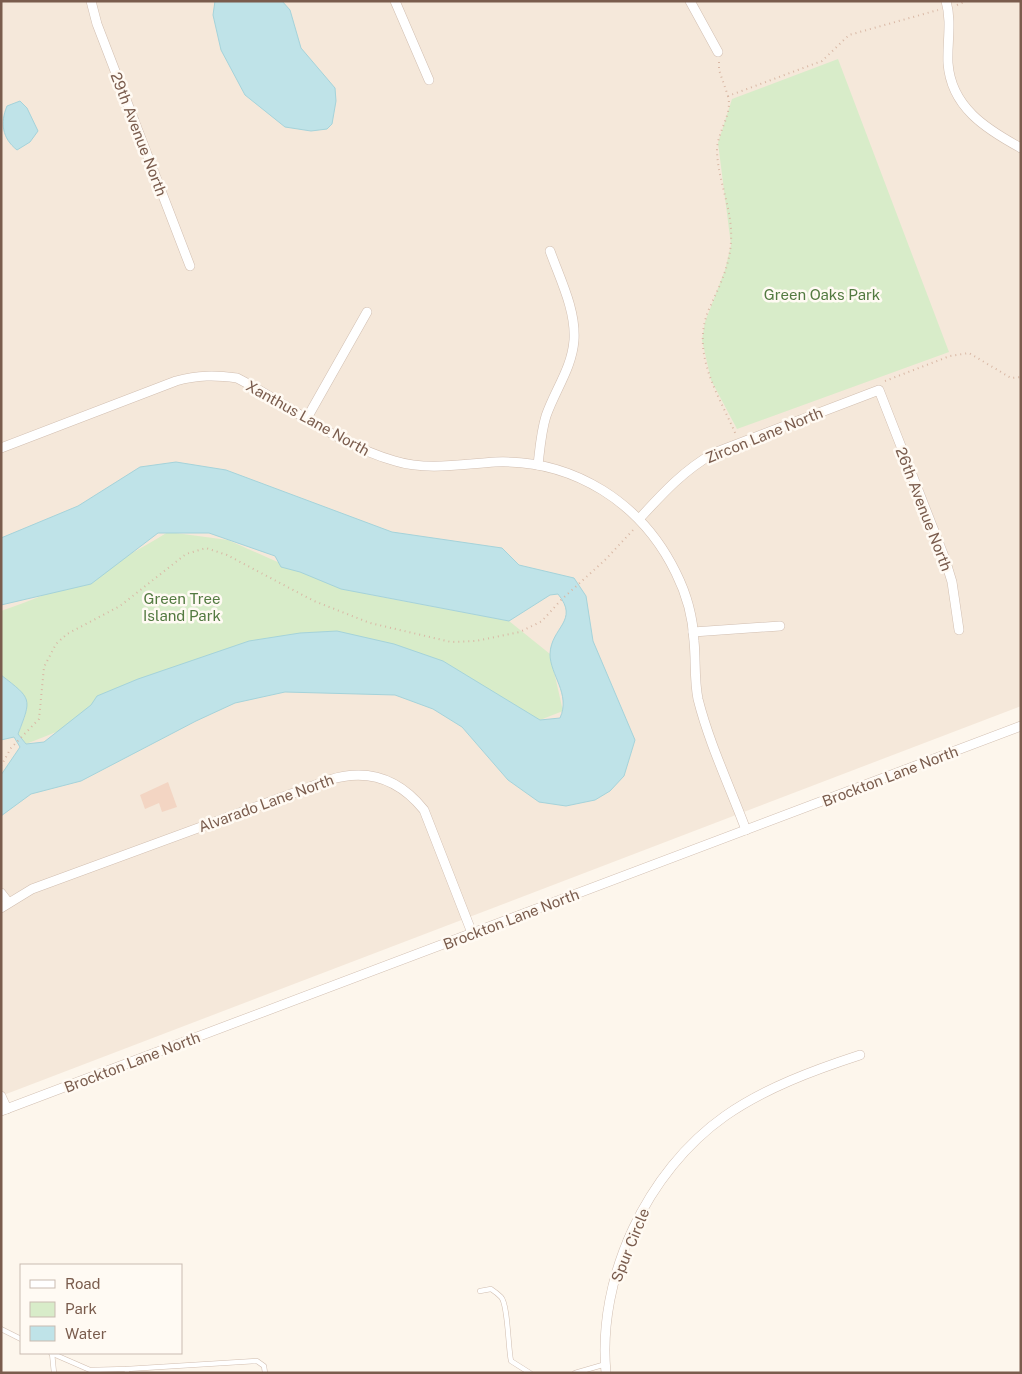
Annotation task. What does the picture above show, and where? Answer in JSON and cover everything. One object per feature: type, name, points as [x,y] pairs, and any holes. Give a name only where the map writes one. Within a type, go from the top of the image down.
[{"type":"street","name":"29th Avenue North","points":[[91,1],[97,24],[190,266]]},
{"type":"street","points":[[395,1],[429,80]]},
{"type":"street","points":[[690,1],[718,52]]},
{"type":"street","points":[[947,5],[948,64],[952,83],[960,100],[972,116],[988,129],[1021,148]]},
{"type":"street","points":[[538,465],[546,414],[564,379],[574,340],[570,308],[550,251]]},
{"type":"street","points":[[307,418],[367,312]]},
{"type":"street","name":"Xanthus Lane North","points":[[1,448],[176,381],[196,376],[216,375],[237,378],[348,442],[397,462],[451,465],[516,462],[538,465],[566,473],[593,484],[617,499],[640,518],[660,544],[676,574],[688,606],[693,632],[698,698],[746,830]]},
{"type":"street","name":"Zircon Lane North","points":[[640,518],[680,476],[693,465],[714,453],[878,390]]},
{"type":"street","name":"26th Avenue North","points":[[878,390],[945,559],[952,582],[959,630]]},
{"type":"street","points":[[693,632],[780,626]]},
{"type":"street","name":"Brockton Lane North","points":[[4,1110],[1021,726]]},
{"type":"street","name":"Alvarado Lane North","points":[[4,905],[32,889],[329,780],[346,774],[364,774],[382,778],[398,785],[412,796],[424,810],[472,933]]},
{"type":"street","points":[[1,893],[4,905]]},
{"type":"street","name":"Spur Circle","points":[[606,1368],[607,1323],[612,1291],[622,1259],[635,1225],[675,1163],[701,1136],[734,1110],[795,1079],[860,1055]]},
{"type":"street","points":[[1,1096],[4,1110]]},
{"type":"lane","points":[[480,1291],[491,1289],[502,1298],[506,1310],[507,1343],[511,1361],[530,1373]]},
{"type":"lane","points":[[1,1329],[20,1338]]},
{"type":"lane","points":[[52,1354],[54,1373]]},
{"type":"lane","points":[[54,1354],[90,1370],[127,1371],[257,1361],[264,1366],[265,1373]]},
{"type":"lane","points":[[575,1373],[606,1368]]},
{"type":"path","points":[[728,96],[822,61],[849,35],[947,5]]},
{"type":"path","points":[[718,52],[719,70],[731,106],[717,147],[718,168],[731,223],[732,242],[720,287],[708,311],[702,335],[705,362],[716,394],[736,434]]},
{"type":"path","points":[[878,390],[876,384],[950,356],[969,353],[1011,378],[1021,377]]},
{"type":"path","points":[[1,766],[11,748],[24,737],[39,719],[44,667],[56,644],[67,634],[120,606],[193,550],[206,548],[227,555],[341,613],[370,623],[452,642],[476,641],[520,632],[542,621],[634,529]]},
{"type":"shaded area","points":[[1,1],[1021,1],[1021,706],[1,1096]]},
{"type":"green space","name":"Green Oaks Park","points":[[838,59],[949,352],[737,429],[711,380],[702,340],[705,322],[725,270],[731,245],[718,143],[732,99]]},
{"type":"green space","name":"Green Tree Island Park","points":[[168,532],[228,540],[300,572],[371,595],[509,621],[550,654],[563,711],[540,720],[308,632],[26,744],[18,734],[26,714],[26,700],[18,689],[1,675],[1,611],[45,595],[87,576],[127,556]]},
{"type":"water","points":[[215,1],[282,1],[290,10],[301,48],[335,88],[336,101],[332,124],[327,129],[311,131],[285,127],[245,95],[221,50],[213,15]]},
{"type":"water","points":[[20,101],[27,108],[38,131],[30,142],[17,150],[5,135],[3,124],[7,106]]},
{"type":"water","points":[[176,462],[226,470],[392,532],[502,548],[519,565],[574,578],[586,596],[593,641],[635,740],[624,776],[610,791],[595,800],[566,806],[539,802],[508,780],[462,727],[433,709],[395,695],[285,692],[235,703],[196,721],[81,781],[31,794],[1,816],[1,775],[20,747],[14,737],[1,740],[1,675],[19,689],[26,700],[26,713],[18,734],[26,744],[44,742],[91,705],[97,696],[138,679],[249,641],[300,633],[337,631],[394,644],[443,661],[540,720],[560,718],[563,709],[562,693],[553,669],[550,654],[555,637],[563,624],[566,611],[564,603],[558,594],[550,595],[509,621],[341,589],[300,572],[281,567],[275,556],[209,533],[158,533],[91,584],[1,605],[1,538],[78,506],[140,467]]},
{"type":"building","points":[[168,782],[177,807],[162,812],[159,803],[145,809],[140,795]]}]
